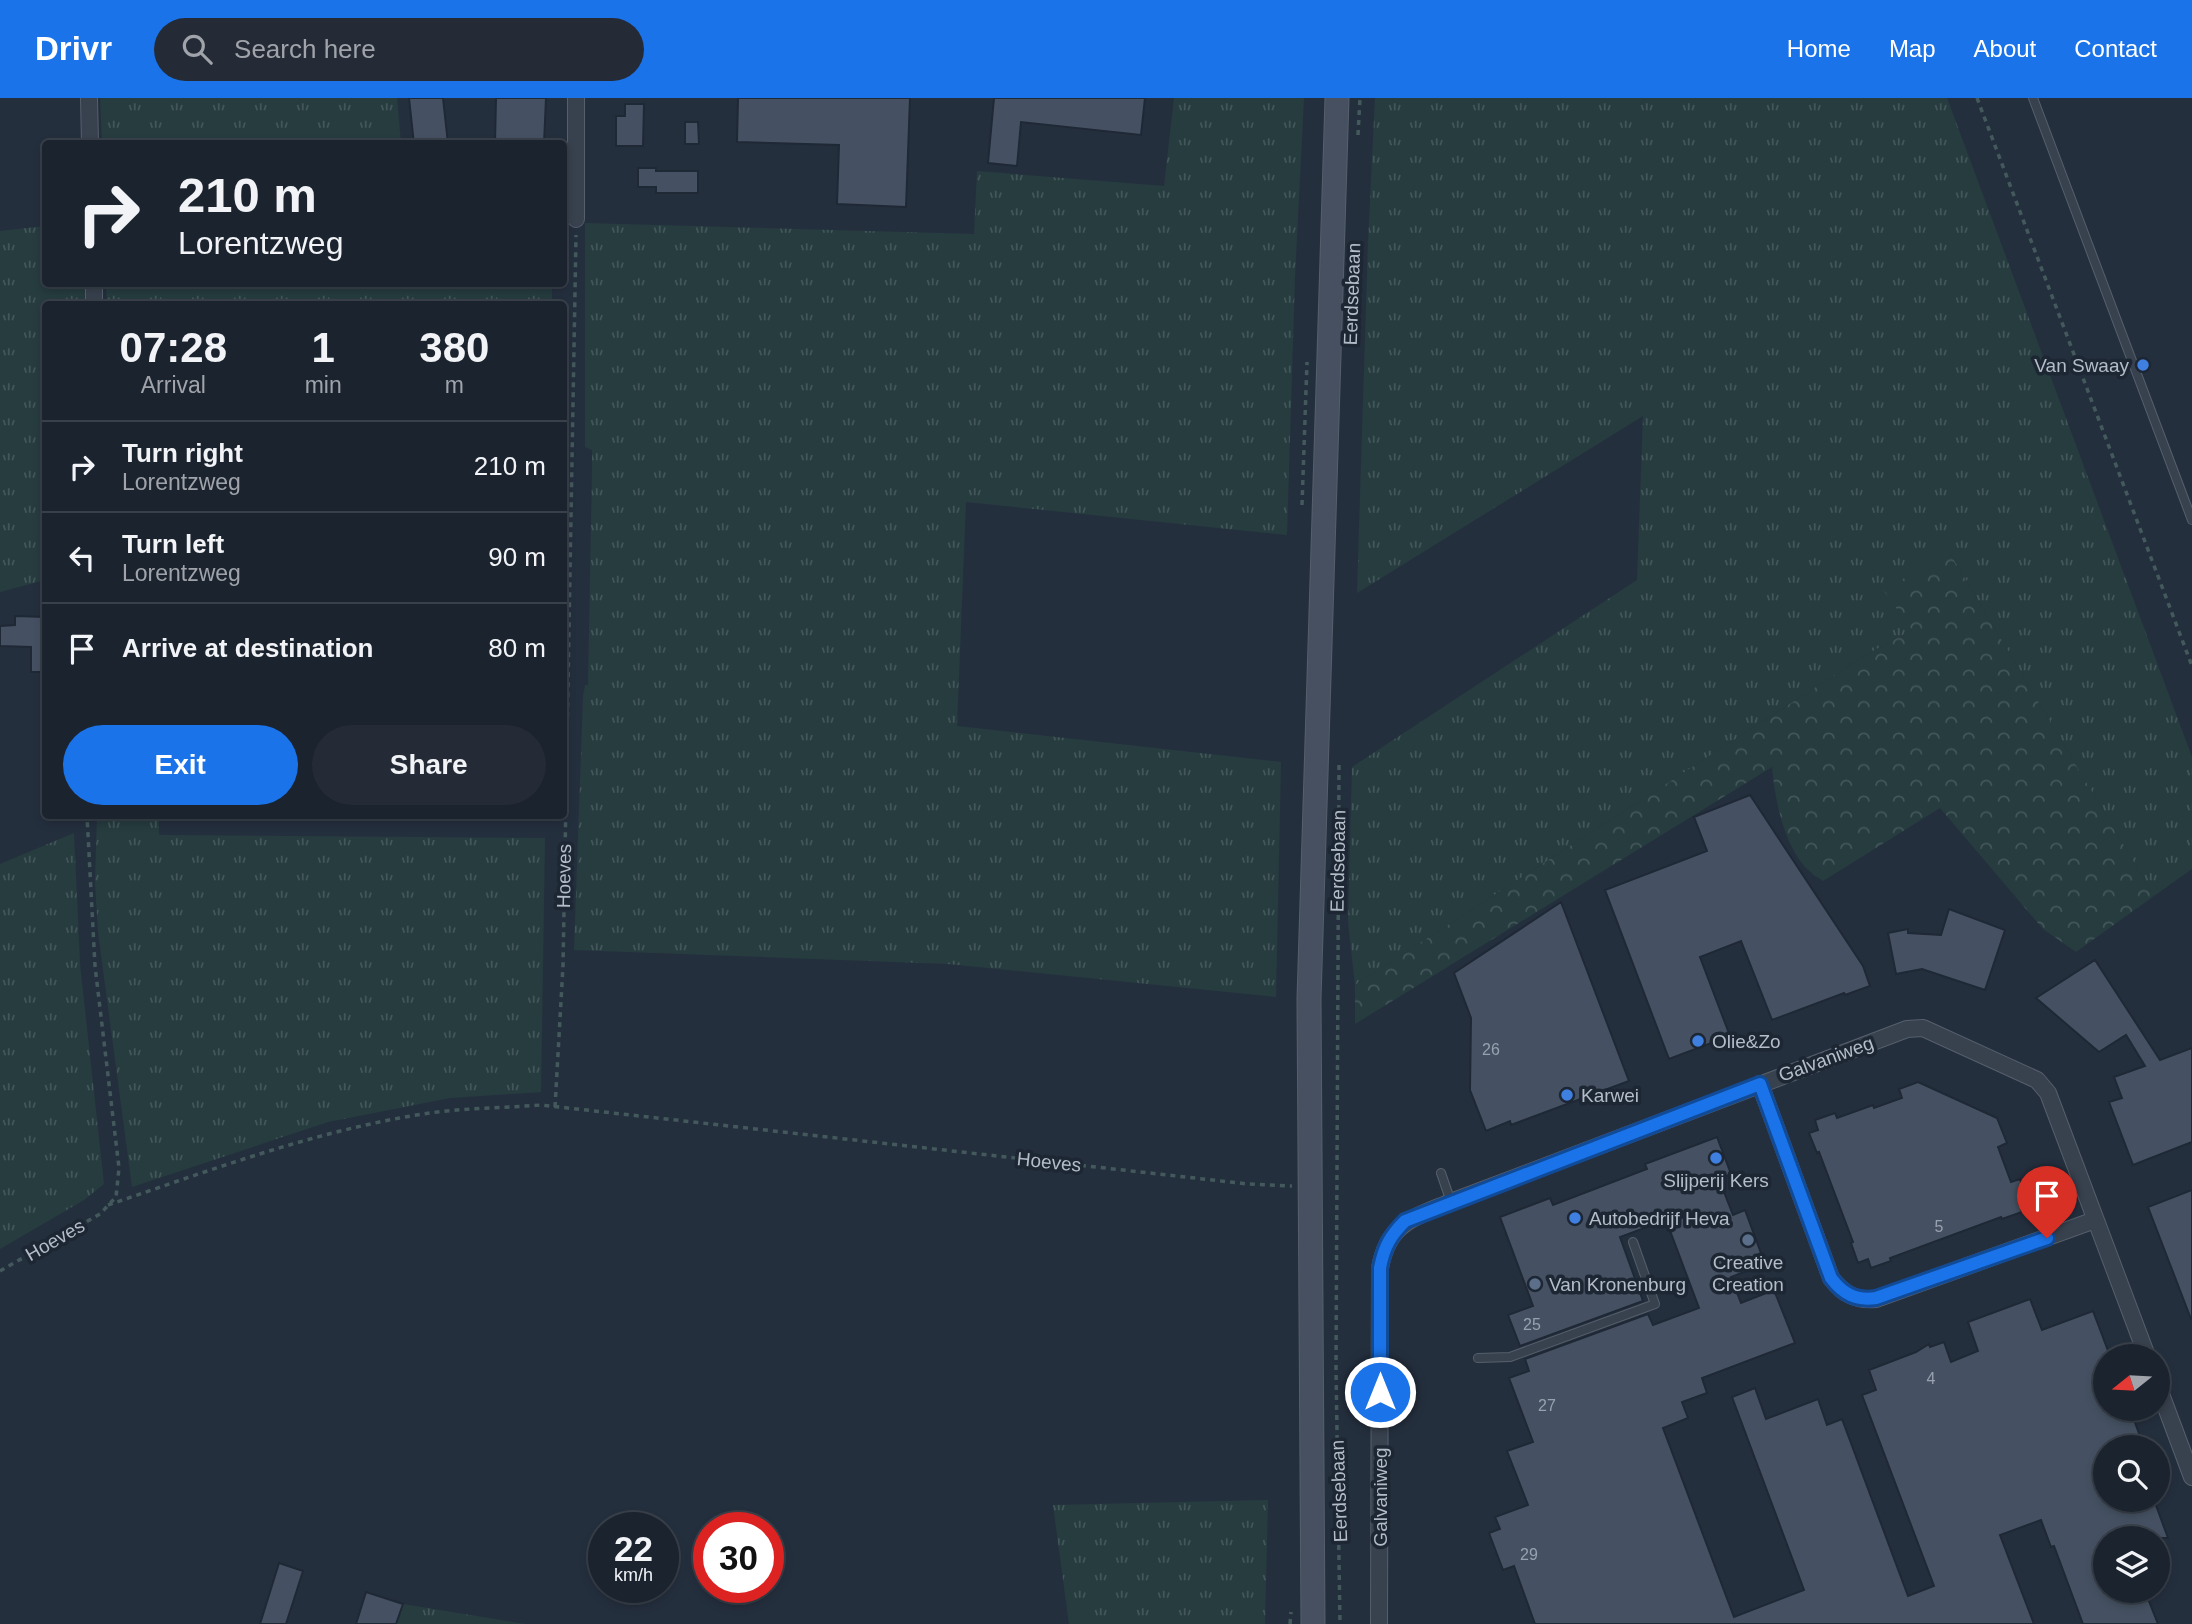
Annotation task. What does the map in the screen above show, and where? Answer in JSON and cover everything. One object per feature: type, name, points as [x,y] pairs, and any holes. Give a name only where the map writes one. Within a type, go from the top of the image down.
[{"type":"main road","name":"Eerdsebaan","points":[[1313,1624],[1309,999],[1337,98]]},
{"type":"street","points":[[89,98],[90,140]]},
{"type":"street","points":[[576,98],[576,219]]},
{"type":"street","name":"Galvaniweg","points":[[1380,1624],[1380,1268],[1384,1248],[1398,1228],[1405,1221],[1451,1202],[1907,1029],[1923,1028],[2037,1080],[2048,1093],[2142,1344]]},
{"type":"street","points":[[1760,1084],[1831,1278],[1838,1288],[1852,1297],[1864,1300],[1876,1298],[2095,1220]]},
{"type":"street","points":[[2170,1418],[2192,1477]]},
{"type":"lane","points":[[2033,98],[2192,520]]},
{"type":"lane","points":[[1441,1173],[1451,1202]]},
{"type":"lane","points":[[1478,1358],[1510,1357],[1655,1304],[1633,1242]]},
{"type":"path","points":[[1358,135],[1360,98]]},
{"type":"path","points":[[1977,98],[2192,666]]},
{"type":"path","name":"Hoeves","points":[[567,736],[576,219]]},
{"type":"path","name":"Eerdsebaan","points":[[1339,758],[1336,1368],[1340,1624]]},
{"type":"path","points":[[87,819],[95,966],[119,1168],[116,1197],[108,1205]]},
{"type":"path","name":"Hoeves","points":[[555,1107],[563,966],[566,819]]},
{"type":"path","name":"Hoeves","points":[[0,1271],[100,1214],[108,1205],[240,1160],[353,1129],[424,1114],[541,1105],[1248,1184],[1292,1186]]},
{"type":"green space","points":[[100,98],[397,98],[401,140],[102,140]]},
{"type":"green space","points":[[1174,98],[1304,98],[1287,535],[966,502],[957,726],[1281,762],[1276,997],[948,964],[574,950],[583,697],[585,685],[588,685],[592,472],[592,450],[585,447],[585,223],[974,234],[977,171],[1164,186]]},
{"type":"green space","points":[[1375,98],[1947,98],[2192,757],[2192,869],[2154,896],[1948,550],[1912,630],[1864,656],[1355,985],[1348,922],[1352,767],[1637,580],[1643,416],[1357,593]]},
{"type":"green space","points":[[42,226],[42,287],[86,287],[87,301],[42,301],[42,581],[0,592],[0,231]]},
{"type":"green space","points":[[106,287],[552,287],[552,301],[107,301]]},
{"type":"green space","points":[[1948,550],[2154,896],[2076,952],[2043,929],[1940,808],[1823,881],[1805,867],[1791,845],[1778,806],[1772,767],[1355,1024],[1355,985],[1864,656],[1912,630],[1884,591]]},
{"type":"green space","points":[[97,819],[159,819],[159,835],[545,838],[541,1092],[450,1098],[328,1122],[132,1187],[98,932],[95,883]]},
{"type":"green space","points":[[74,833],[80,964],[104,1184],[84,1200],[0,1249],[0,864]]},
{"type":"green space","points":[[1268,1500],[1265,1624],[1069,1624],[1053,1505]]},
{"type":"green space","points":[[397,1603],[525,1624],[394,1624]]},
{"type":"building","points":[[409,98],[443,98],[448,140],[414,140]]},
{"type":"building","points":[[496,98],[546,98],[544,140],[495,140]]},
{"type":"building","points":[[738,98],[910,98],[906,207],[837,204],[839,145],[737,142]]},
{"type":"building","points":[[994,98],[1145,98],[1141,135],[1021,122],[1017,166],[988,163]]},
{"type":"building","points":[[625,104],[644,104],[643,146],[616,146],[616,116],[625,116]]},
{"type":"building","points":[[685,122],[698,122],[699,144],[685,144]]},
{"type":"building","points":[[638,168],[698,171],[698,193],[656,193],[656,187],[638,187]]},
{"type":"building","points":[[15,616],[42,617],[42,672],[31,672],[31,647],[0,646],[0,626],[15,625]]},
{"type":"building","points":[[1750,795],[1863,966],[1870,986],[1772,1020],[1741,941],[1700,957],[1730,1036],[1669,1059],[1605,890],[1707,851],[1694,817]]},
{"type":"building","points":[[1561,902],[1629,1081],[1511,1125],[1510,1121],[1486,1131],[1470,1090],[1471,1018],[1454,973]]},
{"type":"building","points":[[1949,909],[2005,930],[1985,990],[1922,969],[1896,974],[1888,933],[1908,929],[1908,933],[1941,935]]},
{"type":"building","points":[[2095,960],[2160,1060],[2192,1048],[2192,1142],[2133,1165],[2109,1102],[2122,1098],[2114,1077],[2145,1066],[2126,1035],[2099,1052],[2036,998]]},
{"type":"building","points":[[1918,1082],[1997,1118],[2007,1143],[1998,1147],[2011,1182],[2020,1179],[2027,1199],[2019,1203],[2022,1212],[2002,1219],[2001,1217],[1890,1258],[1891,1261],[1871,1268],[1868,1259],[1858,1263],[1851,1243],[1853,1242],[1819,1152],[1817,1153],[1809,1133],[1818,1130],[1815,1120],[1835,1113],[1837,1118],[1902,1098],[1899,1089]]},
{"type":"building","points":[[1717,1137],[1731,1174],[1719,1179],[1733,1215],[1745,1210],[1765,1264],[1731,1277],[1741,1303],[1774,1290],[1795,1343],[1702,1378],[1707,1393],[1682,1402],[1688,1418],[1663,1428],[1734,1617],[1804,1590],[1732,1397],[1755,1388],[1766,1419],[1818,1399],[1827,1425],[1842,1419],[1908,1596],[1934,1586],[1862,1395],[1876,1390],[1869,1370],[1916,1352],[1929,1344],[1930,1347],[1944,1342],[1951,1362],[1978,1351],[1968,1322],[2030,1299],[2042,1330],[2093,1311],[2105,1344],[2093,1344],[2093,1421],[2134,1421],[2140,1435],[2093,1435],[2093,1512],[2158,1512],[2164,1526],[2093,1526],[2093,1603],[2150,1603],[2158,1624],[2083,1624],[2054,1546],[2051,1547],[2041,1520],[2000,1535],[2034,1624],[1535,1624],[1514,1566],[1503,1570],[1489,1533],[1500,1529],[1495,1517],[1528,1505],[1507,1451],[1533,1442],[1509,1378],[1529,1371],[1525,1359],[1648,1314],[1653,1325],[1699,1308],[1666,1220],[1620,1237],[1643,1301],[1520,1346],[1508,1315],[1533,1306],[1500,1217],[1550,1198],[1553,1205],[1647,1169],[1645,1164]]},
{"type":"building","points":[[2192,1190],[2192,1319],[2191,1319],[2148,1207]]},
{"type":"building","points":[[279,1563],[303,1571],[286,1624],[260,1624]]},
{"type":"building","points":[[366,1592],[403,1604],[396,1624],[356,1624]]},
{"type":"place","name":"Van Swaay","points":[[2143,365]]},
{"type":"place","name":"Olie&Zo","points":[[1698,1041]]},
{"type":"place","name":"Karwei","points":[[1567,1095]]},
{"type":"place","name":"Slijperij Kers","points":[[1716,1158]]},
{"type":"place","name":"Autobedrijf Heva","points":[[1575,1218]]},
{"type":"place","name":"Creative Creation","points":[[1748,1240]]},
{"type":"place","name":"Van Kronenburg","points":[[1535,1284]]},
{"type":"route","points":[[1380,1392],[1380,1268],[1384,1248],[1392,1234],[1405,1221],[1760,1084],[1831,1278],[1838,1288],[1852,1297],[1864,1300],[1876,1298],[2047,1238]]}]
